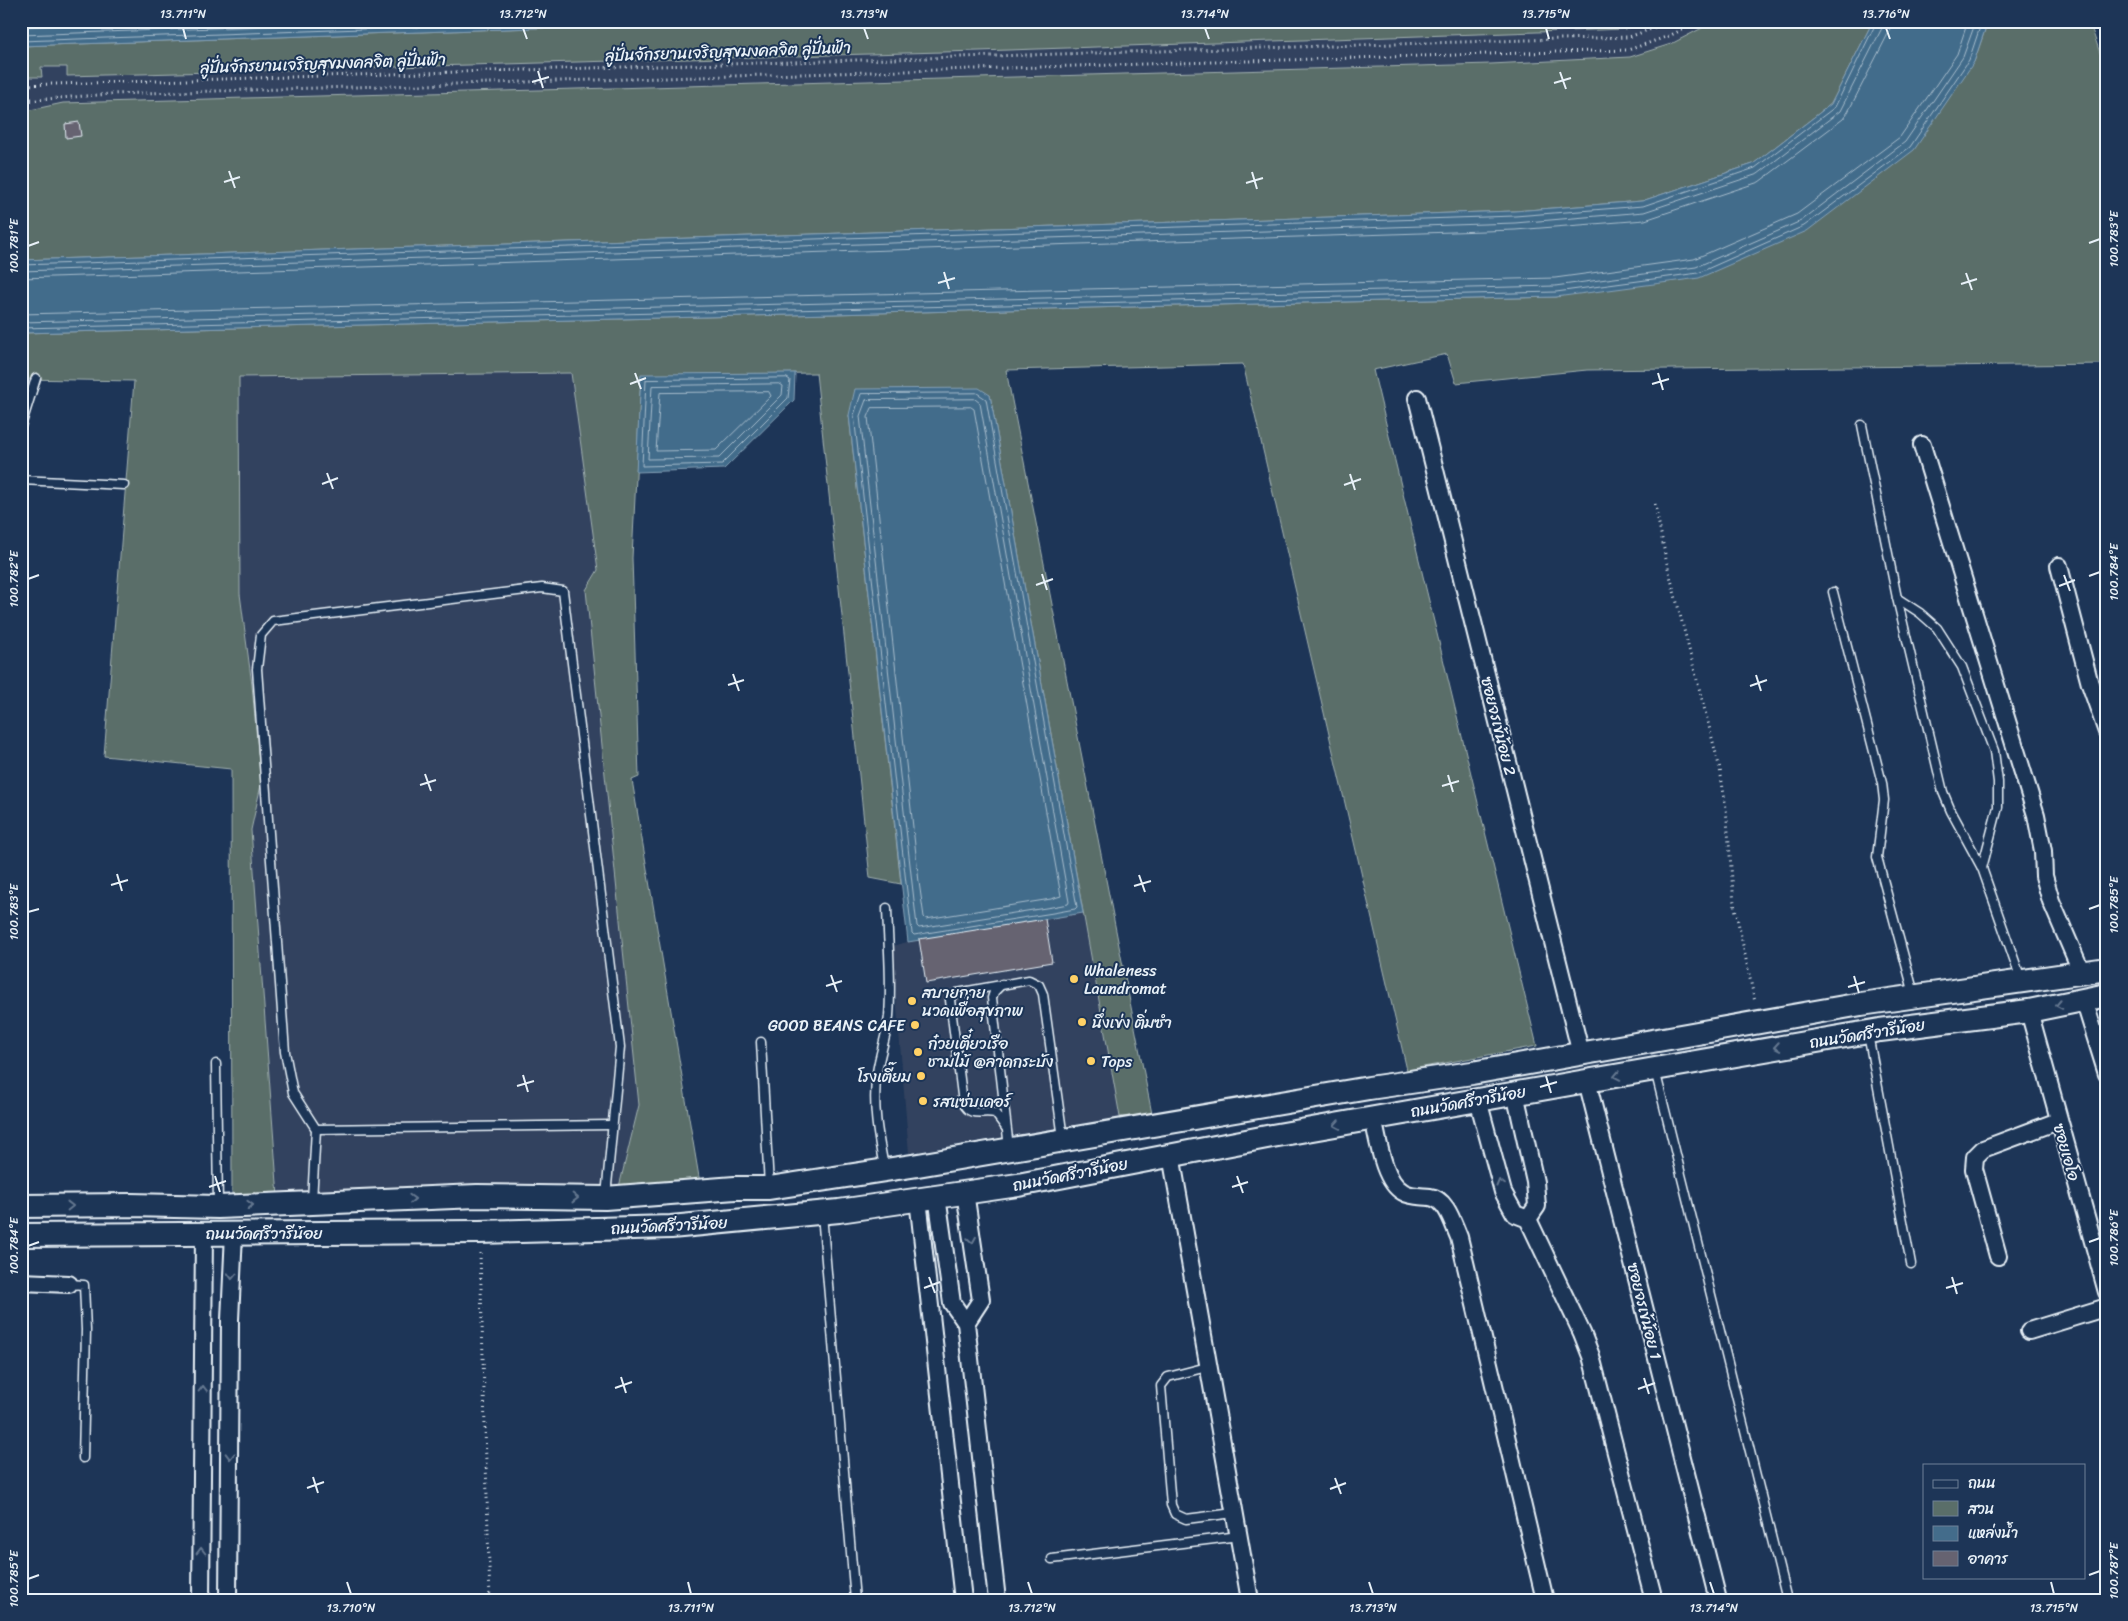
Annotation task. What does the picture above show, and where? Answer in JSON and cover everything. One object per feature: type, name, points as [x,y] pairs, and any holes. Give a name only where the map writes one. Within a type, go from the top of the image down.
[{"type":"main road","name":"ถนนวัดศรีวารีน้อย","points":[[21,1206],[131,1204],[218,1207],[477,1196],[605,1198],[735,1188],[769,1188],[960,1158],[1008,1139],[1064,1140],[1914,996],[2107,969]]},
{"type":"main road","name":"ถนนวัดศรีวารีน้อย","points":[[21,1235],[479,1232],[670,1227],[822,1212],[1018,1184],[1515,1093],[1868,1032],[2028,1010],[2107,995]]},
{"type":"main road","points":[[1580,1054],[1587,1081]]},
{"type":"main road","points":[[960,1158],[965,1192]]},
{"type":"main road","points":[[928,1198],[931,1163]]},
{"type":"street","name":"ซอยจรเข้น้อย 2","points":[[1417,398],[1580,1054]]},
{"type":"street","points":[[1922,445],[2036,815],[2043,851],[2044,876],[2051,901],[2082,973]]},
{"type":"street","points":[[2059,566],[2090,684],[2107,732]]},
{"type":"street","points":[[2084,1000],[2107,1074]]},
{"type":"street","name":"ซอยเอโอ","points":[[2028,1010],[2107,1292]]},
{"type":"street","name":"ซอยจรเข้น้อย 1","points":[[1587,1081],[1718,1600]]},
{"type":"street","points":[[1515,1093],[1535,1182],[1537,1206],[1528,1219]]},
{"type":"street","points":[[1478,1100],[1503,1192],[1514,1214],[1528,1219],[1591,1356],[1654,1600]]},
{"type":"street","points":[[1373,1118],[1384,1167],[1390,1178],[1403,1192],[1434,1198],[1443,1204],[1459,1237],[1545,1600]]},
{"type":"street","points":[[1998,1256],[1974,1169],[1975,1157],[1983,1149],[2058,1121]]},
{"type":"street","points":[[1171,1155],[1207,1367],[1250,1600]]},
{"type":"street","points":[[965,1192],[981,1300],[966,1324]]},
{"type":"street","points":[[928,1198],[952,1303],[966,1324],[997,1600]]},
{"type":"street","points":[[928,1198],[963,1600]]},
{"type":"street","points":[[201,1600],[204,1233]]},
{"type":"street","points":[[228,1600],[234,1233]]},
{"type":"street","points":[[21,1282],[69,1284]]},
{"type":"street","points":[[2029,1331],[2107,1307]]},
{"type":"street","points":[[203,1355],[231,1354]]},
{"type":"street","points":[[201,1575],[228,1577]]},
{"type":"lane","points":[[21,426],[36,378]]},
{"type":"lane","points":[[1862,425],[1897,598],[1943,792],[1951,811],[1982,868],[2022,981]]},
{"type":"lane","points":[[21,480],[124,485]]},
{"type":"lane","points":[[312,1203],[316,1129],[293,1093],[285,1052],[257,669],[262,635],[273,621],[542,588],[563,591],[620,1046],[605,1198]]},
{"type":"lane","points":[[1833,592],[1882,783],[1884,800],[1876,857],[1914,996]]},
{"type":"lane","points":[[1897,598],[1920,613],[1937,628],[1962,666],[1994,751],[1998,782],[1998,807],[1982,868]]},
{"type":"lane","points":[[885,1169],[877,1130],[875,1102],[876,1074],[888,1019],[890,989],[886,908]]},
{"type":"lane","points":[[1008,1139],[995,1113],[972,1113],[963,1104],[950,1000],[957,993],[1003,983],[1029,980],[1039,985],[1042,994],[1064,1140]]},
{"type":"lane","points":[[1003,983],[994,992],[992,998],[1008,1139]]},
{"type":"lane","points":[[1868,1032],[1911,1264]]},
{"type":"lane","points":[[760,1042],[769,1188]]},
{"type":"lane","points":[[216,1064],[218,1207]]},
{"type":"lane","points":[[1655,1069],[1787,1600]]},
{"type":"lane","points":[[316,1129],[612,1124]]},
{"type":"lane","points":[[822,1212],[855,1600]]},
{"type":"lane","points":[[69,1284],[84,1285],[86,1330],[83,1458]]},
{"type":"lane","points":[[1207,1367],[1168,1377],[1161,1386],[1171,1505],[1174,1514],[1186,1519],[1234,1513]]},
{"type":"lane","points":[[1052,1559],[1239,1536]]},
{"type":"path","name":"ลู่ปั่นจักรยานเจริญสุขมงคลจิต ลู่ปั่นฟ้า","points":[[21,85],[1629,37],[1673,21]]},
{"type":"path","points":[[21,101],[46,98],[141,94],[1628,50],[1669,36],[1700,21]]},
{"type":"path","points":[[1655,504],[1667,564],[1720,769],[1726,808],[1734,903],[1760,1022]]},
{"type":"path","points":[[479,1232],[490,1600]]},
{"type":"shaded area","points":[[21,21],[1831,21],[1789,76],[21,198]]},
{"type":"shaded area","points":[[571,373],[598,570],[586,590],[639,1105],[619,1187],[278,1197],[251,830],[261,785],[252,685],[240,594],[239,377]]},
{"type":"shaded area","points":[[1083,913],[1120,1117],[909,1153],[892,946],[919,939]]},
{"type":"green space","points":[[734,21],[1650,21],[1625,29],[979,51],[67,76],[67,67],[41,67],[42,77],[21,77],[21,46]]},
{"type":"green space","points":[[1712,21],[1873,21],[1831,104],[1753,164],[1642,201],[1514,211],[21,260],[21,112],[63,103],[1491,64],[1630,57],[1671,44]]},
{"type":"green space","points":[[1988,21],[2089,21],[2107,73],[2107,364],[1587,370],[1456,383],[1447,354],[1373,370],[1537,1046],[1407,1070],[1243,364],[1006,370],[1152,1114],[1120,1117],[990,395],[849,415],[901,884],[870,878],[816,373],[641,375],[632,558],[639,777],[632,780],[700,1183],[619,1187],[639,1105],[586,590],[598,570],[571,373],[239,377],[240,594],[252,685],[261,785],[251,830],[278,1197],[232,1197],[231,769],[104,756],[134,381],[21,379],[21,333],[1557,297],[1974,62]]},
{"type":"water","points":[[21,21],[734,21],[21,46]]},
{"type":"water","points":[[1873,21],[1988,21],[1974,62],[1914,150],[1807,231],[1699,278],[1556,297],[21,333],[21,260],[1514,211],[1642,201],[1753,164],[1831,104]]},
{"type":"water","points":[[795,373],[794,400],[724,469],[636,472],[641,374]]},
{"type":"water","points":[[979,388],[990,395],[1083,913],[908,942],[849,415],[855,389]]},
{"type":"building","points":[[79,122],[81,136],[66,138],[65,124]]},
{"type":"building","points":[[1045,919],[1052,962],[926,983],[919,939]]},
{"type":"place","name":"Whaleness Laundromat","points":[[1074,979]]},
{"type":"place","name":"สบายกาย นวดเพื่อสุขภาพ","points":[[912,1001]]},
{"type":"place","name":"นึ่งเข่ง ติ่มซำ","points":[[1082,1022]]},
{"type":"place","name":"GOOD BEANS CAFE","points":[[915,1025]]},
{"type":"place","name":"ก๋วยเตี๋ยวเรือ ชามไม้ @ลาดกระบัง","points":[[918,1052]]},
{"type":"place","name":"Tops","points":[[1091,1061]]},
{"type":"place","name":"โรงเตี๊ยม","points":[[921,1076]]},
{"type":"place","name":"รสแซ่บเดอร์","points":[[923,1101]]}]
